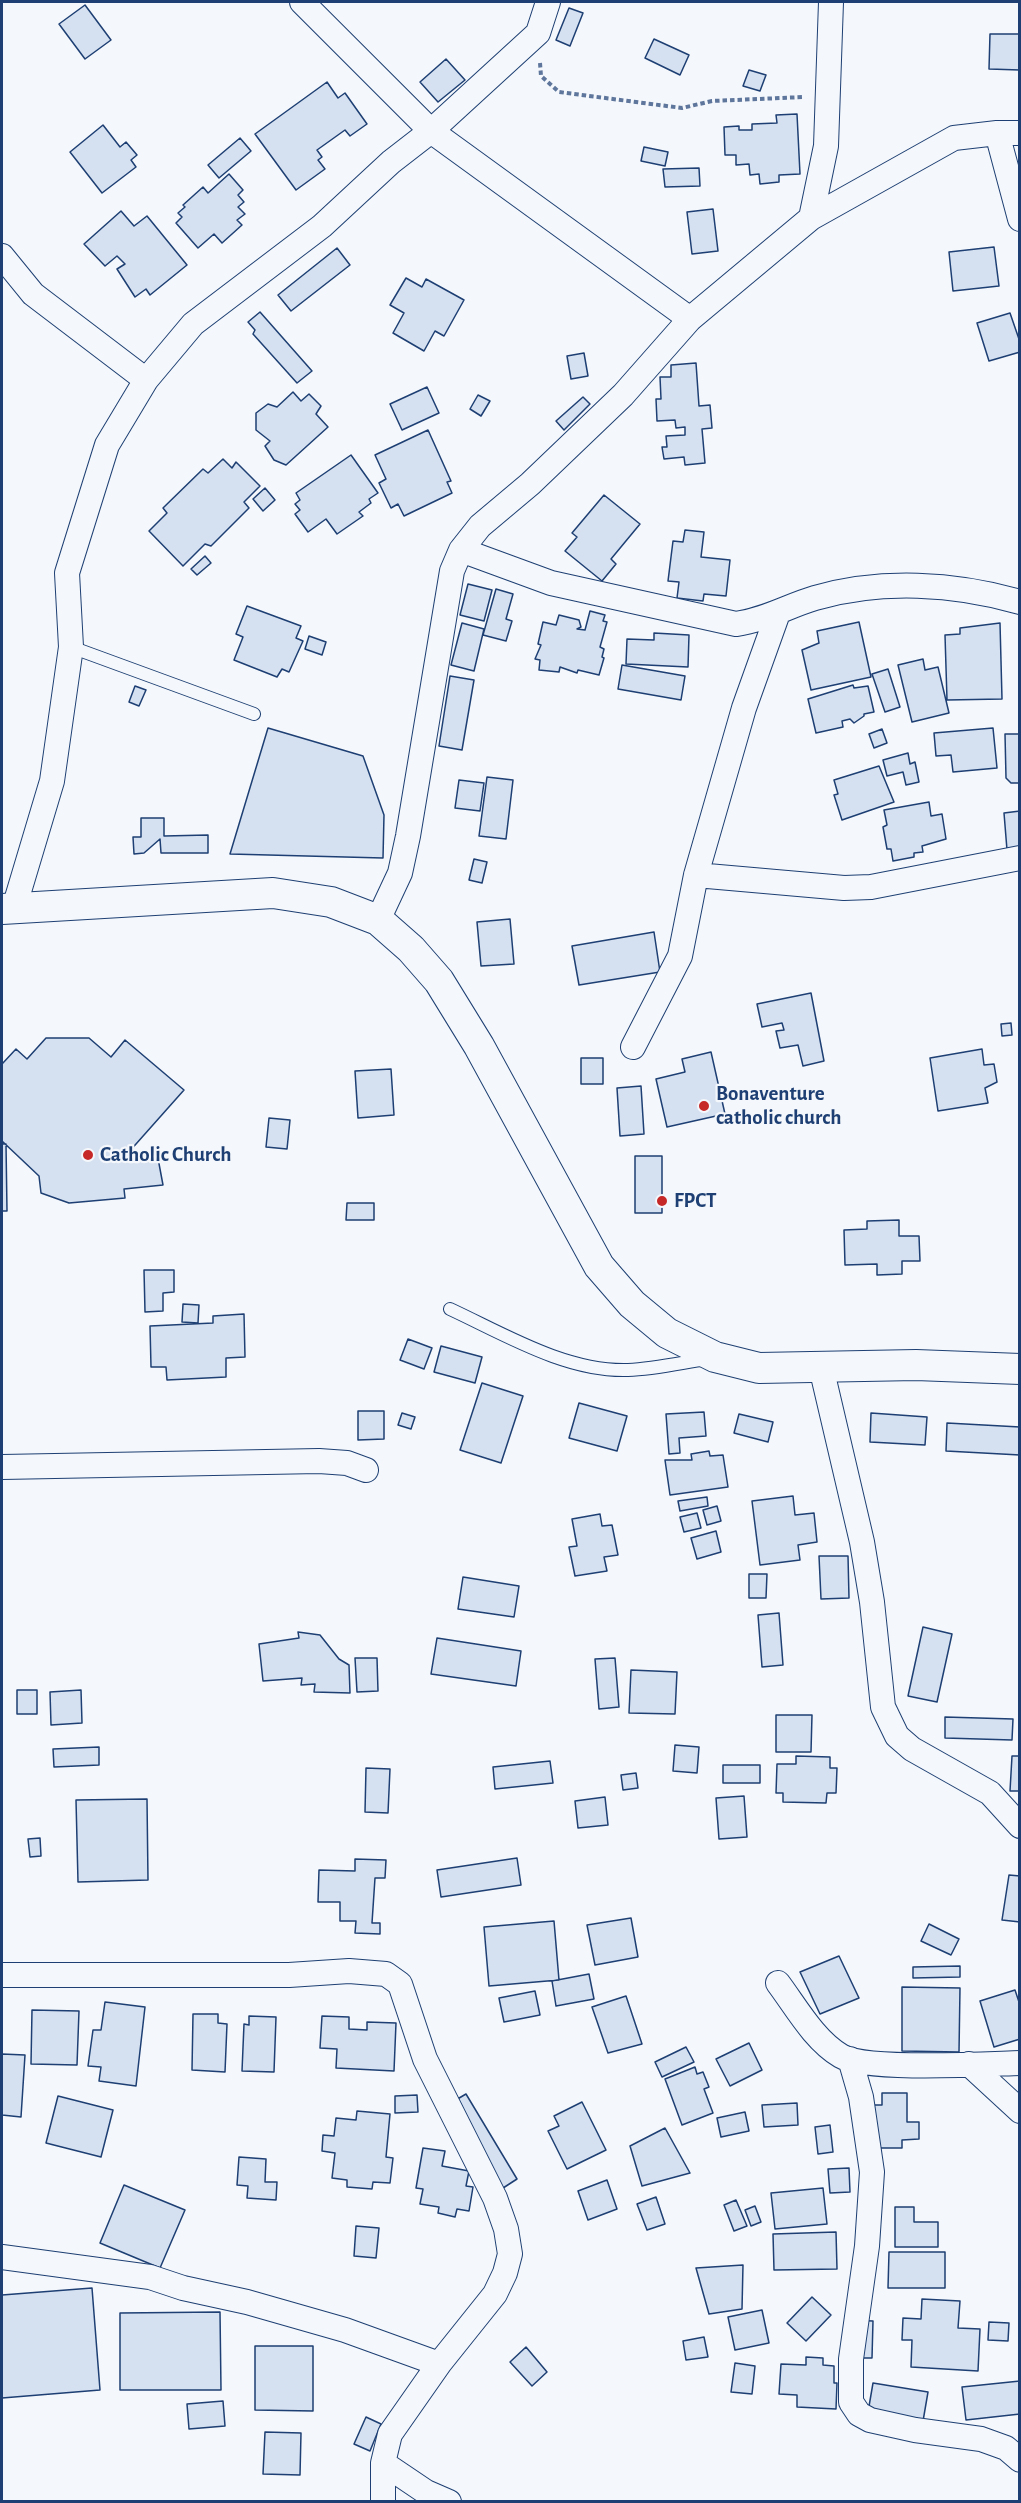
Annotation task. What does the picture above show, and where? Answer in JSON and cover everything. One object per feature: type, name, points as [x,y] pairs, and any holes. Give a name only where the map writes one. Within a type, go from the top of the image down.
[{"type":"street","points":[[302,2],[431,131],[690,319]]},
{"type":"street","points":[[548,2],[538,33],[431,131],[391,162],[322,226],[193,324],[146,380],[107,445],[67,573],[71,647],[52,781],[8,908],[273,893],[331,902],[378,920],[411,949],[439,981],[479,1046],[599,1266],[632,1305],[667,1333],[715,1357],[759,1368],[916,1365],[1020,1369]]},
{"type":"street","points":[[812,218],[826,146],[831,2]]},
{"type":"street","points":[[378,920],[400,873],[408,836],[452,571],[461,550],[480,526],[530,484],[623,395],[690,319],[812,218],[954,138],[1008,133],[1020,219]]},
{"type":"street","points":[[2,256],[33,294],[146,380]]},
{"type":"street","points":[[461,550],[551,583],[736,624],[761,620],[813,599],[857,588],[918,585],[988,593],[1020,602]]},
{"type":"street","points":[[633,1047],[680,956],[696,875],[744,708],[778,613]]},
{"type":"street","points":[[696,875],[844,888],[871,887],[1020,858]]},
{"type":"street","points":[[820,1367],[862,1542],[884,1707],[897,1736],[912,1749],[990,1793],[1020,1826]]},
{"type":"street","points":[[2,1467],[319,1461],[347,1463],[366,1470]]},
{"type":"street","points":[[2,1975],[289,1975],[348,1971],[386,1974],[400,1984],[425,2059],[495,2198],[506,2229],[510,2254],[506,2273],[495,2294],[439,2364],[390,2434],[383,2463],[382,2502]]},
{"type":"street","points":[[778,1983],[816,2033],[841,2056],[850,2059],[887,2064],[1020,2063]]},
{"type":"street","points":[[850,2059],[861,2097],[872,2172],[867,2246],[851,2359],[851,2402],[859,2414],[870,2420],[915,2430],[981,2439],[1006,2448],[1020,2460]]},
{"type":"street","points":[[969,2064],[1020,2111]]},
{"type":"street","points":[[2,2257],[150,2277],[345,2330],[439,2364]]},
{"type":"street","points":[[383,2463],[426,2492],[449,2502]]},
{"type":"lane","points":[[71,647],[254,714]]},
{"type":"lane","points":[[450,1310],[557,1358],[596,1367],[626,1370],[715,1357]]},
{"type":"path","points":[[538,33],[541,76],[560,92],[682,108],[712,101],[826,96]]},
{"type":"building","points":[[85,5],[111,40],[85,59],[59,24]]},
{"type":"building","points":[[569,8],[583,13],[570,46],[556,40]]},
{"type":"building","points":[[990,34],[1020,34],[1020,70],[989,69]]},
{"type":"building","points":[[654,39],[689,55],[680,75],[645,58]]},
{"type":"building","points":[[446,59],[465,80],[438,102],[420,82]]},
{"type":"building","points":[[749,70],[766,75],[760,91],[743,86]]},
{"type":"building","points":[[327,82],[338,98],[345,93],[367,124],[350,136],[345,130],[317,150],[322,157],[318,160],[325,169],[296,190],[255,134]]},
{"type":"building","points":[[797,114],[800,174],[779,175],[779,182],[760,184],[759,174],[750,175],[749,164],[736,165],[736,155],[725,155],[724,127],[739,126],[739,130],[752,130],[752,124],[777,123],[776,115]]},
{"type":"building","points":[[103,125],[120,147],[126,142],[137,155],[131,160],[136,167],[102,193],[70,152]]},
{"type":"building","points":[[240,138],[251,151],[219,178],[208,165]]},
{"type":"building","points":[[644,147],[668,152],[665,166],[641,161]]},
{"type":"building","points":[[699,168],[700,186],[665,187],[663,169]]},
{"type":"building","points":[[229,174],[243,190],[238,195],[244,202],[238,207],[245,214],[237,220],[242,225],[222,243],[214,234],[198,248],[176,223],[182,217],[178,213],[185,207],[183,205],[203,187],[208,193]]},
{"type":"building","points":[[713,209],[718,251],[692,254],[687,212]]},
{"type":"building","points":[[121,211],[134,226],[147,216],[187,265],[150,295],[146,289],[135,297],[117,269],[125,264],[117,256],[105,266],[84,244]]},
{"type":"building","points":[[994,247],[999,286],[953,291],[949,252]]},
{"type":"building","points":[[337,248],[350,265],[291,311],[278,295]]},
{"type":"building","points":[[406,278],[422,287],[426,279],[464,300],[444,336],[435,331],[424,351],[393,333],[404,313],[390,305]]},
{"type":"building","points":[[260,312],[312,371],[297,383],[253,334],[255,330],[248,322]]},
{"type":"building","points":[[1010,313],[1020,342],[1020,352],[989,361],[977,323]]},
{"type":"building","points":[[584,353],[588,376],[571,379],[567,356]]},
{"type":"building","points":[[696,363],[699,406],[710,405],[712,428],[702,429],[705,463],[685,465],[684,457],[664,459],[662,447],[667,447],[666,436],[685,435],[685,427],[676,428],[675,420],[657,421],[656,399],[661,399],[660,377],[671,377],[671,365]]},
{"type":"building","points":[[427,387],[439,413],[402,430],[390,404]]},
{"type":"building","points":[[293,392],[301,401],[309,394],[321,406],[316,414],[328,427],[286,465],[274,460],[265,446],[270,441],[256,430],[256,413],[268,404],[277,407]]},
{"type":"building","points":[[478,395],[490,401],[481,416],[470,409]]},
{"type":"building","points":[[583,397],[590,404],[564,430],[556,421]]},
{"type":"building","points":[[428,430],[451,481],[447,482],[452,493],[404,516],[398,504],[391,508],[379,483],[386,479],[375,455]]},
{"type":"building","points":[[351,455],[378,493],[369,499],[371,503],[359,512],[363,516],[337,534],[326,519],[308,532],[295,514],[300,510],[295,504],[300,500],[296,493]]},
{"type":"building","points":[[223,459],[232,468],[236,462],[260,486],[244,502],[249,508],[211,546],[205,544],[183,566],[149,531],[167,513],[163,508],[203,469],[208,473]]},
{"type":"building","points":[[265,488],[275,500],[263,511],[253,499]]},
{"type":"building","points":[[604,495],[640,524],[611,559],[616,564],[602,581],[565,551],[577,537],[572,533]]},
{"type":"building","points":[[685,530],[704,532],[701,557],[730,560],[726,596],[704,594],[703,601],[677,598],[679,582],[668,581],[673,541],[683,542]]},
{"type":"building","points":[[205,556],[211,563],[197,575],[191,569]]},
{"type":"building","points":[[468,584],[492,590],[484,621],[460,615]]},
{"type":"building","points":[[496,589],[513,594],[506,619],[512,621],[506,641],[483,635]]},
{"type":"building","points":[[247,606],[301,626],[296,638],[303,641],[289,672],[282,669],[277,677],[234,660],[243,637],[236,634]]},
{"type":"building","points":[[590,611],[605,615],[603,621],[607,622],[600,647],[604,649],[602,657],[604,658],[599,675],[578,670],[577,673],[560,667],[559,672],[539,670],[540,660],[535,659],[541,645],[538,644],[543,622],[556,625],[559,615],[579,620],[581,627],[577,629],[585,630]]},
{"type":"building","points":[[859,622],[871,677],[811,690],[802,650],[819,643],[817,631]]},
{"type":"building","points":[[462,623],[484,629],[474,671],[451,665]]},
{"type":"building","points":[[1000,623],[1002,699],[947,700],[945,635],[960,634],[960,628]]},
{"type":"building","points":[[654,633],[689,635],[688,667],[626,664],[627,639],[654,640]]},
{"type":"building","points":[[309,636],[326,642],[322,655],[305,649]]},
{"type":"building","points":[[923,659],[925,670],[938,667],[949,713],[912,722],[898,665]]},
{"type":"building","points":[[622,665],[685,676],[681,700],[618,689]]},
{"type":"building","points":[[888,669],[900,707],[885,712],[872,674]]},
{"type":"building","points":[[450,676],[474,680],[462,750],[439,746]]},
{"type":"building","points":[[853,685],[854,688],[868,686],[874,712],[864,714],[854,723],[850,719],[842,721],[843,727],[816,733],[808,699]]},
{"type":"building","points":[[135,686],[146,690],[139,706],[129,702]]},
{"type":"building","points":[[268,728],[363,756],[384,815],[383,858],[230,854]]},
{"type":"building","points":[[993,728],[997,768],[953,772],[951,755],[936,756],[934,733]]},
{"type":"building","points":[[882,729],[887,743],[874,748],[869,734]]},
{"type":"building","points":[[1005,734],[1020,734],[1020,783],[1011,783],[1006,778]]},
{"type":"building","points":[[908,753],[910,764],[915,762],[919,782],[906,785],[903,772],[887,776],[883,760]]},
{"type":"building","points":[[879,766],[894,802],[842,820],[834,795],[838,794],[834,780]]},
{"type":"building","points":[[487,777],[513,780],[506,839],[479,836]]},
{"type":"building","points":[[459,780],[484,783],[480,811],[455,808]]},
{"type":"building","points":[[929,802],[931,816],[942,814],[946,839],[922,846],[923,852],[914,853],[914,857],[893,861],[891,849],[887,849],[883,827],[887,825],[884,810]]},
{"type":"building","points":[[1020,811],[1020,849],[1007,850],[1004,813]]},
{"type":"building","points":[[141,818],[164,818],[164,836],[208,835],[208,853],[161,853],[160,839],[144,853],[134,854],[133,837],[141,837]]},
{"type":"building","points":[[474,859],[487,862],[482,883],[469,880]]},
{"type":"building","points":[[510,919],[514,964],[481,966],[477,922]]},
{"type":"building","points":[[654,932],[660,972],[579,985],[572,946]]},
{"type":"building","points":[[811,993],[824,1061],[803,1066],[798,1045],[780,1048],[776,1031],[784,1030],[782,1023],[762,1027],[757,1004]]},
{"type":"building","points":[[1011,1023],[1012,1035],[1002,1036],[1001,1024]]},
{"type":"building","points":[[46,1038],[89,1038],[111,1057],[125,1040],[184,1090],[128,1153],[157,1153],[163,1185],[124,1189],[125,1198],[69,1203],[41,1193],[39,1176],[2,1141],[2,1064],[16,1049],[27,1059]]},
{"type":"building","points":[[982,1049],[984,1065],[994,1064],[997,1082],[985,1088],[988,1103],[938,1111],[930,1058]]},
{"type":"building","points":[[711,1052],[725,1114],[667,1127],[656,1079],[685,1072],[682,1059]]},
{"type":"building","points":[[581,1058],[603,1058],[603,1084],[581,1084]]},
{"type":"building","points":[[391,1069],[394,1115],[358,1118],[355,1071]]},
{"type":"building","points":[[641,1086],[644,1134],[620,1136],[617,1088]]},
{"type":"building","points":[[269,1118],[290,1120],[287,1149],[266,1147]]},
{"type":"building","points":[[2,1144],[6,1144],[7,1211],[2,1211]]},
{"type":"building","points":[[635,1156],[662,1156],[662,1213],[635,1213]]},
{"type":"building","points":[[347,1203],[374,1203],[374,1220],[346,1220]]},
{"type":"building","points":[[899,1220],[899,1236],[919,1236],[920,1261],[902,1261],[902,1274],[877,1275],[877,1264],[845,1265],[844,1230],[867,1229],[867,1221]]},
{"type":"building","points":[[144,1270],[174,1270],[174,1292],[163,1293],[163,1311],[145,1312]]},
{"type":"building","points":[[183,1304],[199,1305],[198,1323],[182,1322]]},
{"type":"building","points":[[244,1314],[245,1357],[226,1358],[226,1377],[167,1380],[166,1367],[151,1367],[150,1326],[213,1323],[213,1316]]},
{"type":"building","points":[[408,1339],[432,1348],[424,1369],[400,1360]]},
{"type":"building","points":[[441,1346],[482,1357],[475,1383],[434,1372]]},
{"type":"building","points":[[482,1383],[523,1396],[501,1463],[460,1450]]},
{"type":"building","points":[[579,1403],[627,1416],[617,1451],[569,1438]]},
{"type":"building","points":[[358,1411],[384,1411],[384,1439],[358,1440]]},
{"type":"building","points":[[704,1412],[706,1436],[679,1438],[680,1453],[669,1454],[666,1414]]},
{"type":"building","points":[[402,1413],[415,1417],[411,1429],[398,1425]]},
{"type":"building","points":[[871,1413],[927,1417],[925,1445],[870,1442]]},
{"type":"building","points":[[739,1414],[773,1422],[768,1442],[734,1433]]},
{"type":"building","points":[[947,1423],[1020,1427],[1020,1455],[946,1451]]},
{"type":"building","points":[[709,1451],[710,1456],[723,1455],[728,1487],[670,1495],[665,1460],[692,1460],[691,1454]]},
{"type":"building","points":[[793,1496],[795,1515],[814,1513],[817,1542],[798,1545],[800,1560],[760,1565],[752,1501]]},
{"type":"building","points":[[707,1497],[708,1506],[680,1511],[678,1501]]},
{"type":"building","points":[[717,1506],[721,1521],[707,1525],[703,1510]]},
{"type":"building","points":[[697,1513],[701,1528],[684,1532],[680,1517]]},
{"type":"building","points":[[600,1514],[602,1526],[612,1525],[618,1555],[604,1557],[607,1571],[575,1576],[569,1547],[577,1546],[572,1519]]},
{"type":"building","points":[[716,1531],[721,1552],[697,1559],[691,1538]]},
{"type":"building","points":[[819,1556],[848,1556],[849,1598],[821,1599]]},
{"type":"building","points":[[749,1574],[767,1574],[766,1598],[749,1598]]},
{"type":"building","points":[[463,1577],[519,1586],[514,1617],[458,1609]]},
{"type":"building","points":[[779,1613],[783,1665],[762,1667],[758,1615]]},
{"type":"building","points":[[923,1627],[952,1634],[937,1702],[908,1696]]},
{"type":"building","points":[[298,1632],[320,1635],[339,1659],[349,1665],[350,1693],[314,1692],[315,1684],[301,1685],[302,1678],[263,1681],[259,1644],[299,1638]]},
{"type":"building","points":[[437,1638],[521,1651],[516,1686],[431,1674]]},
{"type":"building","points":[[355,1658],[377,1658],[378,1691],[357,1692]]},
{"type":"building","points":[[615,1658],[619,1707],[599,1709],[595,1659]]},
{"type":"building","points":[[631,1670],[677,1672],[675,1714],[629,1713]]},
{"type":"building","points":[[17,1690],[37,1690],[37,1714],[17,1714]]},
{"type":"building","points":[[81,1690],[82,1723],[51,1725],[50,1692]]},
{"type":"building","points":[[776,1715],[812,1715],[811,1752],[776,1752]]},
{"type":"building","points":[[945,1717],[1013,1719],[1012,1740],[945,1738]]},
{"type":"building","points":[[675,1745],[699,1747],[697,1773],[673,1771]]},
{"type":"building","points":[[99,1747],[99,1765],[54,1767],[53,1749]]},
{"type":"building","points":[[796,1756],[830,1757],[830,1768],[837,1768],[836,1793],[827,1793],[826,1803],[783,1802],[783,1793],[776,1793],[777,1764],[796,1764]]},
{"type":"building","points":[[1012,1756],[1020,1756],[1020,1791],[1010,1791]]},
{"type":"building","points":[[550,1761],[553,1783],[495,1789],[493,1767]]},
{"type":"building","points":[[723,1765],[760,1765],[760,1783],[723,1783]]},
{"type":"building","points":[[366,1768],[390,1769],[388,1813],[365,1812]]},
{"type":"building","points":[[636,1773],[638,1788],[623,1790],[621,1775]]},
{"type":"building","points":[[744,1796],[747,1837],[719,1839],[716,1798]]},
{"type":"building","points":[[605,1797],[608,1825],[578,1828],[575,1801]]},
{"type":"building","points":[[147,1799],[148,1880],[78,1882],[76,1800]]},
{"type":"building","points":[[40,1838],[41,1856],[30,1857],[28,1839]]},
{"type":"building","points":[[517,1858],[521,1885],[441,1897],[437,1870]]},
{"type":"building","points":[[355,1859],[386,1860],[385,1878],[375,1878],[372,1923],[380,1923],[380,1934],[355,1933],[356,1921],[340,1921],[340,1902],[318,1902],[319,1870],[355,1871]]},
{"type":"building","points":[[1009,1875],[1020,1876],[1020,1922],[1002,1920]]},
{"type":"building","points":[[631,1918],[638,1957],[595,1965],[587,1925]]},
{"type":"building","points":[[554,1921],[559,1980],[489,1986],[484,1927]]},
{"type":"building","points":[[929,1924],[959,1939],[951,1955],[921,1941]]},
{"type":"building","points":[[839,1956],[859,1998],[820,2014],[800,1972]]},
{"type":"building","points":[[960,1966],[960,1977],[913,1978],[913,1967]]},
{"type":"building","points":[[589,1974],[594,1999],[556,2006],[552,1981]]},
{"type":"building","points":[[902,1987],[960,1988],[959,2052],[902,2051]]},
{"type":"building","points":[[1015,1990],[1020,2005],[1020,2039],[994,2047],[980,2001]]},
{"type":"building","points":[[535,1991],[540,2015],[504,2022],[499,1998]]},
{"type":"building","points":[[626,1996],[642,2044],[608,2053],[592,2007]]},
{"type":"building","points":[[105,2002],[145,2007],[136,2086],[99,2081],[101,2067],[88,2066],[93,2030],[101,2030]]},
{"type":"building","points":[[32,2010],[79,2011],[77,2065],[31,2064]]},
{"type":"building","points":[[193,2014],[218,2014],[218,2023],[227,2024],[225,2072],[192,2070]]},
{"type":"building","points":[[249,2016],[276,2017],[274,2072],[242,2071],[244,2024],[249,2025]]},
{"type":"building","points":[[322,2016],[349,2017],[349,2029],[367,2030],[367,2022],[396,2023],[394,2071],[336,2068],[337,2049],[320,2048]]},
{"type":"building","points":[[749,2043],[762,2070],[730,2086],[716,2059]]},
{"type":"building","points":[[686,2047],[694,2062],[662,2077],[655,2062]]},
{"type":"building","points":[[2,2054],[25,2055],[21,2117],[2,2115]]},
{"type":"building","points":[[695,2067],[697,2074],[703,2072],[709,2087],[704,2089],[713,2113],[682,2125],[665,2079]]},
{"type":"building","points":[[882,2093],[907,2093],[907,2122],[919,2122],[919,2139],[902,2140],[902,2148],[876,2148],[864,2105],[882,2105]]},
{"type":"building","points":[[466,2094],[517,2179],[500,2190],[449,2104]]},
{"type":"building","points":[[417,2095],[418,2112],[395,2113],[395,2096]]},
{"type":"building","points":[[58,2096],[113,2110],[101,2157],[46,2143]]},
{"type":"building","points":[[582,2102],[606,2150],[567,2169],[548,2131],[559,2126],[554,2116]]},
{"type":"building","points":[[797,2103],[798,2125],[764,2127],[762,2105]]},
{"type":"building","points":[[357,2111],[390,2114],[386,2157],[393,2158],[390,2183],[373,2182],[372,2189],[347,2187],[347,2180],[332,2178],[335,2153],[322,2151],[323,2135],[334,2136],[336,2118],[356,2120]]},
{"type":"building","points":[[745,2112],[749,2131],[721,2137],[717,2118]]},
{"type":"building","points":[[830,2125],[833,2152],[818,2154],[815,2127]]},
{"type":"building","points":[[665,2128],[690,2173],[642,2186],[630,2146]]},
{"type":"building","points":[[423,2148],[445,2151],[442,2166],[469,2171],[466,2186],[473,2187],[469,2211],[457,2209],[455,2217],[438,2213],[439,2207],[420,2204],[423,2189],[416,2188]]},
{"type":"building","points":[[239,2157],[266,2159],[265,2182],[277,2182],[276,2200],[247,2198],[248,2186],[237,2185]]},
{"type":"building","points":[[849,2168],[850,2192],[830,2193],[828,2169]]},
{"type":"building","points":[[607,2180],[617,2209],[588,2220],[578,2191]]},
{"type":"building","points":[[124,2185],[185,2210],[160,2268],[100,2243]]},
{"type":"building","points":[[823,2188],[827,2224],[775,2229],[771,2193]]},
{"type":"building","points":[[656,2197],[665,2224],[647,2230],[637,2204]]},
{"type":"building","points":[[736,2200],[747,2226],[734,2231],[724,2205]]},
{"type":"building","points":[[755,2206],[761,2222],[751,2226],[745,2210]]},
{"type":"building","points":[[895,2207],[914,2207],[914,2222],[938,2222],[938,2247],[895,2247]]},
{"type":"building","points":[[356,2226],[379,2228],[376,2258],[354,2256]]},
{"type":"building","points":[[836,2232],[837,2269],[774,2270],[773,2234]]},
{"type":"building","points":[[889,2252],[945,2252],[945,2288],[888,2288]]},
{"type":"building","points":[[743,2265],[742,2309],[709,2314],[696,2268]]},
{"type":"building","points":[[92,2288],[100,2390],[2,2398],[2,2295]]},
{"type":"building","points":[[812,2297],[831,2315],[806,2341],[787,2323]]},
{"type":"building","points":[[922,2299],[960,2301],[958,2328],[980,2329],[978,2371],[911,2367],[912,2340],[902,2340],[903,2318],[921,2319]]},
{"type":"building","points":[[762,2310],[769,2343],[735,2350],[728,2317]]},
{"type":"building","points":[[220,2312],[221,2390],[120,2390],[120,2313]]},
{"type":"building","points":[[848,2320],[873,2321],[872,2358],[847,2358]]},
{"type":"building","points":[[989,2322],[1009,2323],[1008,2341],[988,2340]]},
{"type":"building","points":[[704,2337],[708,2357],[686,2360],[683,2341]]},
{"type":"building","points":[[255,2346],[313,2346],[313,2411],[255,2410]]},
{"type":"building","points":[[526,2347],[547,2372],[532,2386],[510,2362]]},
{"type":"building","points":[[806,2357],[823,2358],[823,2365],[834,2366],[834,2383],[837,2383],[836,2409],[797,2407],[797,2395],[779,2394],[781,2364],[806,2365]]},
{"type":"building","points":[[735,2363],[755,2366],[752,2394],[731,2392]]},
{"type":"building","points":[[1020,2381],[1020,2414],[966,2420],[962,2387]]},
{"type":"building","points":[[873,2383],[928,2392],[922,2427],[867,2418]]},
{"type":"building","points":[[223,2401],[225,2426],[189,2429],[187,2404]]},
{"type":"building","points":[[366,2417],[381,2424],[370,2451],[354,2444]]},
{"type":"building","points":[[265,2432],[301,2433],[300,2475],[263,2474]]},
{"type":"place","name":"Bonaventure catholic church","points":[[704,1106]]},
{"type":"place","name":"Catholic Church","points":[[88,1155]]},
{"type":"place","name":"FPCT","points":[[662,1201]]}]
